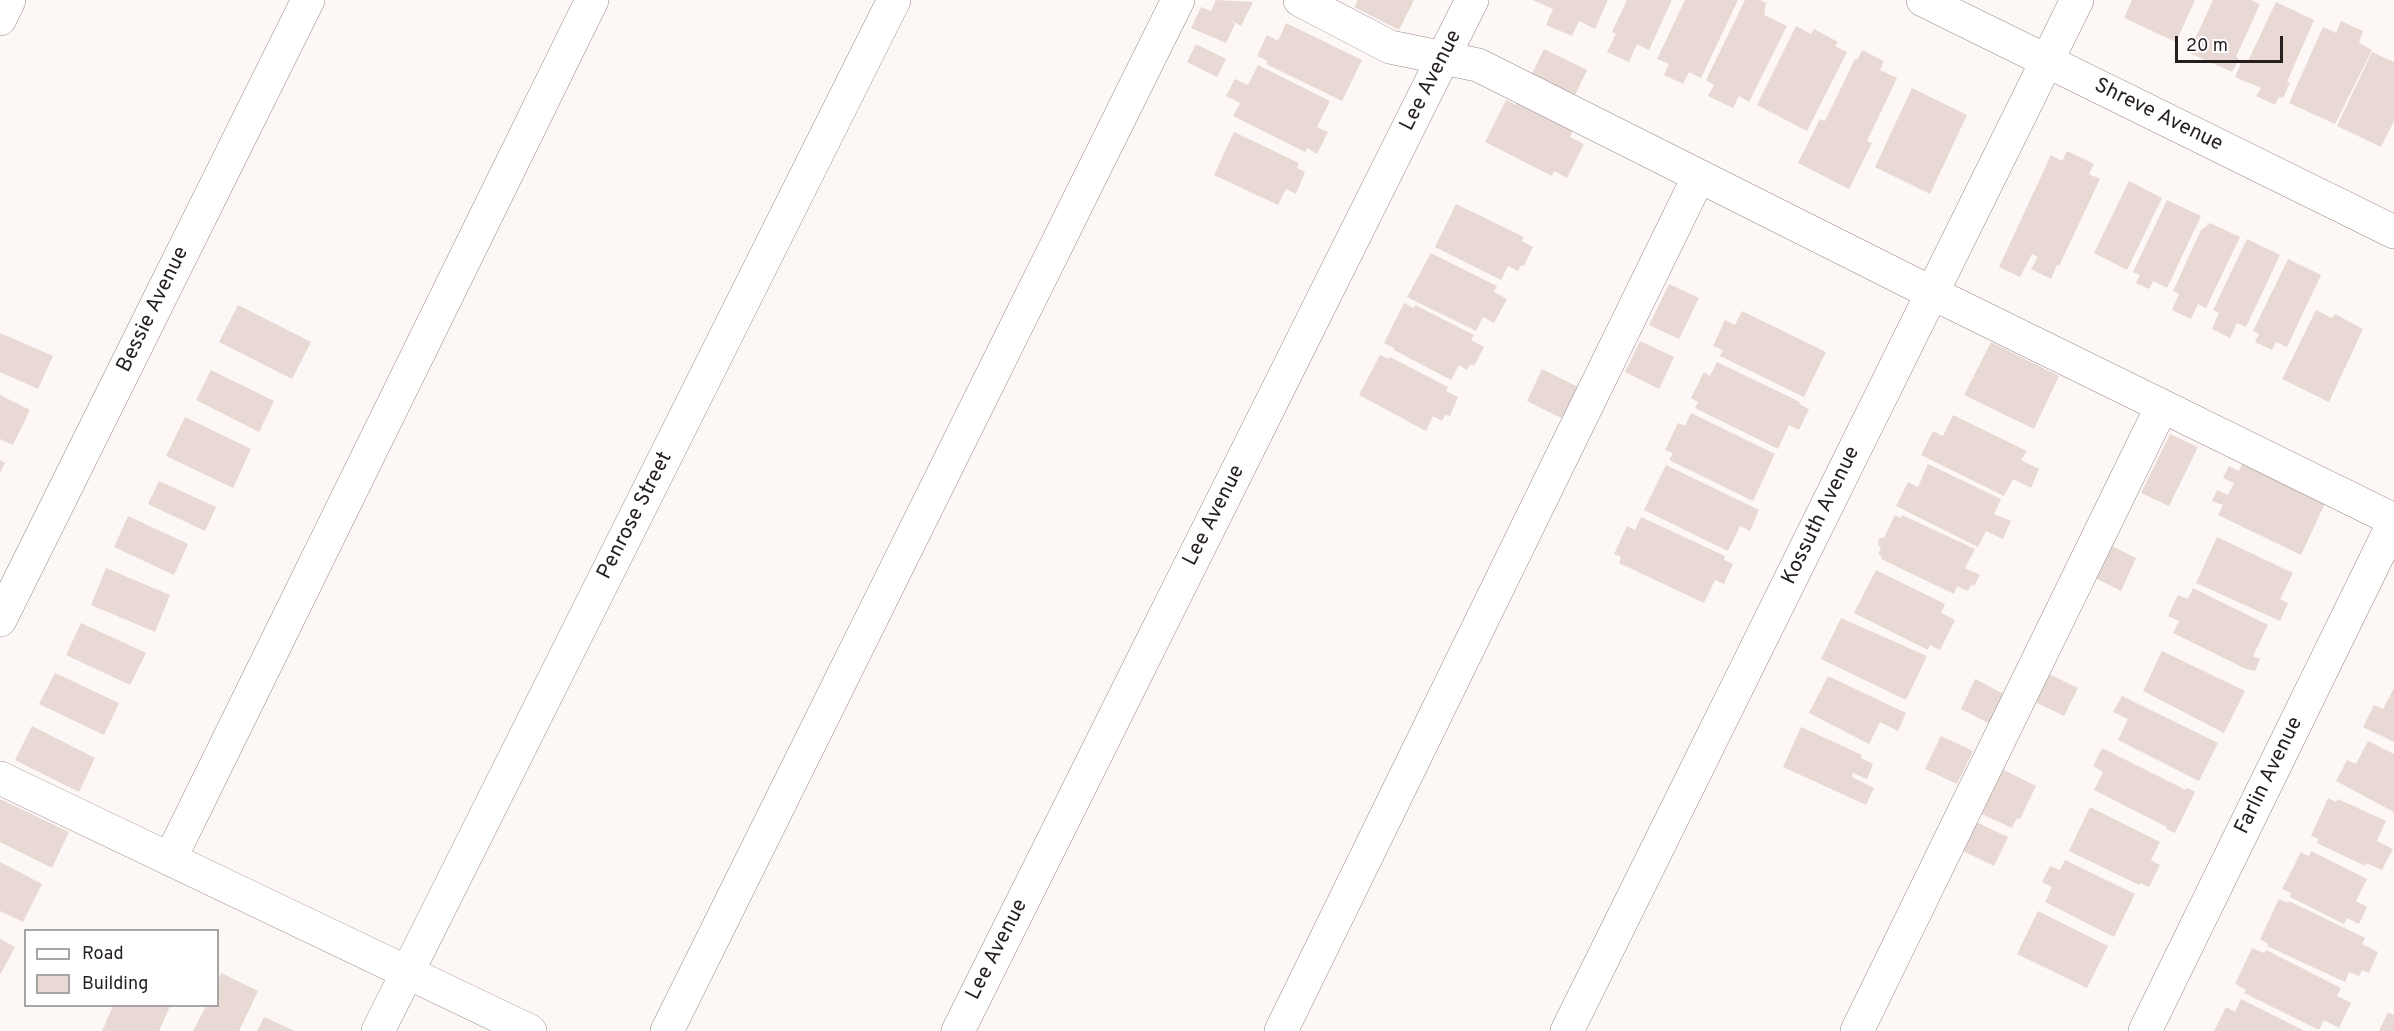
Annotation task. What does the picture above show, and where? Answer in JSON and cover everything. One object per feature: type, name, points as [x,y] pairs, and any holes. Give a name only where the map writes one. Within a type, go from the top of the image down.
[{"type":"street","points":[[0,20],[9,0]]},
{"type":"street","name":"Bessie Avenue","points":[[0,620],[308,0]]},
{"type":"street","points":[[170,859],[592,0]]},
{"type":"street","name":"Penrose Street","points":[[378,1031],[894,0]]},
{"type":"street","points":[[667,1031],[1178,0]]},
{"type":"street","points":[[1300,0],[1390,47],[1478,65],[2394,521]]},
{"type":"street","name":"Lee Avenue","points":[[958,1031],[1472,0]]},
{"type":"street","name":"Shreve Avenue","points":[[1923,0],[2394,232]]},
{"type":"street","name":"Kossuth Avenue","points":[[1567,1031],[2077,0]]},
{"type":"street","points":[[1281,1031],[1699,176]]},
{"type":"street","points":[[1857,1031],[2162,406]]},
{"type":"street","name":"Farlin Avenue","points":[[2145,1031],[2394,521]]},
{"type":"street","points":[[0,778],[530,1031]]},
{"type":"building","points":[[1216,0],[1253,2],[1241,26],[1230,20],[1235,24],[1226,43],[1191,28],[1201,7],[1211,11]]},
{"type":"building","points":[[1358,0],[1414,0],[1399,30],[1354,7]]},
{"type":"building","points":[[1533,0],[1608,0],[1595,29],[1579,21],[1572,36],[1546,25],[1553,9]]},
{"type":"building","points":[[1627,0],[1672,0],[1649,50],[1637,44],[1629,62],[1607,52],[1616,34],[1612,32]]},
{"type":"building","points":[[1685,0],[1738,0],[1701,78],[1689,72],[1683,84],[1664,75],[1669,64],[1657,59]]},
{"type":"building","points":[[1745,0],[1760,0],[1766,3],[1764,15],[1787,26],[1749,102],[1739,96],[1733,108],[1708,96],[1714,85],[1706,80]]},
{"type":"building","points":[[2132,0],[2195,0],[2176,42],[2124,18]]},
{"type":"building","points":[[2213,0],[2251,0],[2260,4],[2236,57],[2239,59],[2232,72],[2185,51],[2191,37],[2195,39]]},
{"type":"building","points":[[2276,2],[2314,20],[2287,82],[2290,83],[2283,98],[2279,97],[2275,105],[2256,96],[2261,88],[2235,77],[2242,61],[2247,63]]},
{"type":"building","points":[[2341,21],[2363,31],[2359,43],[2372,50],[2335,124],[2289,103],[2323,27],[2336,33]]},
{"type":"building","points":[[1286,23],[1362,60],[1342,101],[1266,64],[1268,61],[1257,56],[1267,35],[1278,41]]},
{"type":"building","points":[[1796,26],[1811,34],[1814,29],[1838,42],[1835,46],[1847,52],[1807,131],[1757,105]]},
{"type":"building","points":[[1196,44],[1226,59],[1217,77],[1187,62]]},
{"type":"building","points":[[1544,49],[1587,70],[1571,103],[1528,82]]},
{"type":"building","points":[[1862,50],[1884,61],[1880,70],[1897,78],[1867,141],[1872,143],[1849,189],[1798,163],[1820,119],[1825,121],[1855,59],[1857,60]]},
{"type":"building","points":[[2372,52],[2394,62],[2394,121],[2381,147],[2337,126]]},
{"type":"building","points":[[1258,65],[1330,101],[1317,127],[1328,132],[1317,154],[1307,148],[1305,152],[1233,116],[1240,103],[1226,96],[1235,79],[1248,85]]},
{"type":"building","points":[[1912,88],[1967,115],[1930,194],[1875,167]]},
{"type":"building","points":[[1506,100],[1516,105],[1517,102],[1573,130],[1570,137],[1584,144],[1567,178],[1554,171],[1552,176],[1485,142]]},
{"type":"building","points":[[1234,132],[1299,163],[1297,168],[1305,172],[1296,194],[1286,189],[1278,205],[1214,175]]},
{"type":"building","points":[[2067,151],[2094,164],[2089,174],[2100,179],[2051,279],[2031,269],[2038,257],[2032,254],[2020,277],[1999,267],[2051,155],[2062,161]]},
{"type":"building","points":[[2129,181],[2162,198],[2127,270],[2094,253]]},
{"type":"building","points":[[2167,200],[2201,216],[2167,288],[2153,281],[2149,289],[2136,283],[2140,275],[2133,272]]},
{"type":"building","points":[[1456,204],[1524,237],[1522,241],[1533,247],[1524,266],[1521,265],[1518,271],[1508,266],[1501,280],[1435,247]]},
{"type":"building","points":[[2210,223],[2240,237],[2206,308],[2198,304],[2191,319],[2172,310],[2179,294],[2173,291],[2201,230]]},
{"type":"building","points":[[2247,239],[2280,255],[2246,327],[2237,323],[2230,338],[2212,329],[2219,313],[2213,310]]},
{"type":"building","points":[[1431,253],[1497,286],[1494,292],[1507,299],[1494,323],[1483,317],[1476,331],[1407,297]]},
{"type":"building","points":[[2288,259],[2321,275],[2287,347],[2276,342],[2272,350],[2255,342],[2259,334],[2253,331]]},
{"type":"building","points":[[1669,284],[1699,298],[1679,339],[1649,325]]},
{"type":"building","points":[[1404,303],[1414,308],[1415,305],[1474,335],[1471,340],[1484,347],[1474,366],[1470,364],[1467,370],[1459,365],[1451,380],[1384,343]]},
{"type":"building","points":[[238,305],[311,342],[292,379],[219,342]]},
{"type":"building","points":[[2316,310],[2332,318],[2335,314],[2363,329],[2329,402],[2282,379]]},
{"type":"building","points":[[1742,311],[1826,352],[1804,397],[1720,356],[1723,350],[1713,346],[1725,320],[1735,325]]},
{"type":"building","points":[[0,333],[53,356],[38,389],[0,372]]},
{"type":"building","points":[[1640,341],[1674,357],[1659,389],[1625,372]]},
{"type":"building","points":[[1991,342],[2059,376],[2034,429],[1964,395]]},
{"type":"building","points":[[1380,355],[1389,359],[1390,357],[1448,387],[1446,391],[1458,397],[1450,416],[1445,415],[1442,421],[1433,416],[1426,431],[1359,395]]},
{"type":"building","points":[[1717,362],[1800,402],[1799,404],[1809,409],[1799,430],[1789,425],[1778,449],[1695,408],[1698,402],[1691,398],[1704,372],[1710,376]]},
{"type":"building","points":[[1542,369],[1578,387],[1563,419],[1527,401]]},
{"type":"building","points":[[211,370],[274,401],[259,432],[196,400]]},
{"type":"building","points":[[0,395],[30,410],[13,445],[0,439]]},
{"type":"building","points":[[1691,413],[1775,454],[1753,501],[1669,460],[1673,453],[1665,450],[1678,423],[1685,426]]},
{"type":"building","points":[[1953,415],[2027,451],[2021,460],[2039,469],[2031,488],[2013,479],[2004,496],[1921,455],[1933,431],[1943,436]]},
{"type":"building","points":[[185,417],[251,449],[233,488],[166,456]]},
{"type":"building","points":[[2170,434],[2198,447],[2169,506],[2141,493]]},
{"type":"building","points":[[0,460],[5,463],[0,473]]},
{"type":"building","points":[[2243,462],[2326,501],[2301,555],[2218,515],[2223,505],[2212,501],[2217,490],[2228,495],[2234,483],[2223,478],[2229,466],[2239,471]]},
{"type":"building","points":[[1928,464],[2001,499],[1994,514],[2011,521],[2003,539],[1986,531],[1978,547],[1896,506],[1908,482],[1918,487]]},
{"type":"building","points":[[1666,465],[1759,510],[1750,531],[1740,526],[1728,551],[1644,510]]},
{"type":"building","points":[[159,481],[216,507],[205,531],[148,504]]},
{"type":"building","points":[[1895,515],[1901,518],[1902,515],[1975,549],[1965,568],[1980,575],[1974,586],[1971,585],[1968,591],[1957,586],[1954,594],[1881,559],[1882,556],[1878,554],[1881,549],[1878,544],[1879,538],[1884,538]]},
{"type":"building","points":[[128,516],[188,544],[174,575],[114,547]]},
{"type":"building","points":[[1641,517],[1725,556],[1724,560],[1733,564],[1724,584],[1715,580],[1704,603],[1619,563],[1621,557],[1614,554],[1627,526],[1635,530]]},
{"type":"building","points":[[2217,537],[2293,573],[2280,599],[2288,603],[2280,621],[2196,583]]},
{"type":"building","points":[[2106,543],[2136,558],[2121,591],[2091,576]]},
{"type":"building","points":[[106,568],[170,595],[155,632],[91,605]]},
{"type":"building","points":[[1876,570],[1945,604],[1941,613],[1955,620],[1940,650],[1930,645],[1928,650],[1854,613]]},
{"type":"building","points":[[2193,588],[2268,625],[2253,656],[2260,659],[2255,671],[2246,669],[2173,633],[2179,621],[2168,616],[2178,595],[2188,599]]},
{"type":"building","points":[[1841,618],[1927,656],[1906,700],[1821,659]]},
{"type":"building","points":[[81,623],[146,653],[130,685],[66,655]]},
{"type":"building","points":[[2162,651],[2245,691],[2224,733],[2143,691]]},
{"type":"building","points":[[55,673],[119,703],[104,735],[39,704]]},
{"type":"building","points":[[2049,674],[2078,688],[2064,716],[2035,702]]},
{"type":"building","points":[[1828,676],[1906,713],[1898,731],[1880,722],[1869,744],[1809,713]]},
{"type":"building","points":[[1975,679],[2004,694],[1990,724],[1961,709]]},
{"type":"building","points":[[2394,688],[2394,742],[2363,727],[2374,705],[2383,709]]},
{"type":"building","points":[[2122,696],[2218,743],[2199,781],[2118,740],[2128,719],[2113,712]]},
{"type":"building","points":[[32,726],[95,758],[79,792],[15,760]]},
{"type":"building","points":[[1801,727],[1862,755],[1861,758],[1873,764],[1867,779],[1853,773],[1852,777],[1874,788],[1866,805],[1783,767]]},
{"type":"building","points":[[1941,736],[1973,751],[1957,784],[1925,769]]},
{"type":"building","points":[[2368,741],[2394,754],[2394,812],[2336,781],[2347,760],[2356,764]]},
{"type":"building","points":[[2102,748],[2186,790],[2187,788],[2195,792],[2175,833],[2094,790],[2103,772],[2093,766]]},
{"type":"building","points":[[2002,769],[2036,786],[2020,819],[2017,818],[2012,828],[1981,814]]},
{"type":"building","points":[[2328,798],[2336,802],[2338,799],[2386,821],[2377,841],[2393,849],[2382,870],[2366,863],[2365,866],[2317,843],[2319,839],[2311,836]]},
{"type":"building","points":[[0,799],[69,832],[52,868],[0,842]]},
{"type":"building","points":[[2090,807],[2160,842],[2151,860],[2160,865],[2149,887],[2140,883],[2139,885],[2069,851]]},
{"type":"building","points":[[1976,822],[2008,837],[1994,866],[1963,851]]},
{"type":"building","points":[[2311,851],[2367,879],[2356,901],[2367,907],[2359,924],[2347,918],[2344,924],[2290,897],[2291,893],[2282,889],[2301,852],[2309,856]]},
{"type":"building","points":[[2065,860],[2135,894],[2114,937],[2045,902],[2052,887],[2042,882],[2050,866],[2060,870]]},
{"type":"building","points":[[0,862],[42,884],[23,922],[0,911]]},
{"type":"building","points":[[2279,899],[2288,903],[2289,901],[2365,938],[2362,944],[2378,952],[2369,973],[2362,970],[2359,976],[2349,972],[2345,982],[2267,946],[2268,944],[2260,939]]},
{"type":"building","points":[[2038,911],[2108,946],[2087,988],[2017,954]]},
{"type":"building","points":[[0,939],[15,947],[0,975]]},
{"type":"building","points":[[2252,948],[2264,953],[2266,950],[2341,988],[2337,996],[2351,1003],[2339,1028],[2324,1020],[2319,1030],[2244,993],[2246,990],[2235,984]]},
{"type":"building","points":[[221,973],[258,991],[239,1031],[193,1031],[205,1007],[219,1007]]},
{"type":"building","points":[[2241,999],[2305,1031],[2214,1031],[2226,1007],[2235,1012]]},
{"type":"building","points":[[113,1007],[170,1007],[159,1031],[102,1031]]},
{"type":"building","points":[[2388,1012],[2394,1015],[2394,1031],[2379,1031]]},
{"type":"building","points":[[264,1017],[295,1031],[257,1031]]}]
